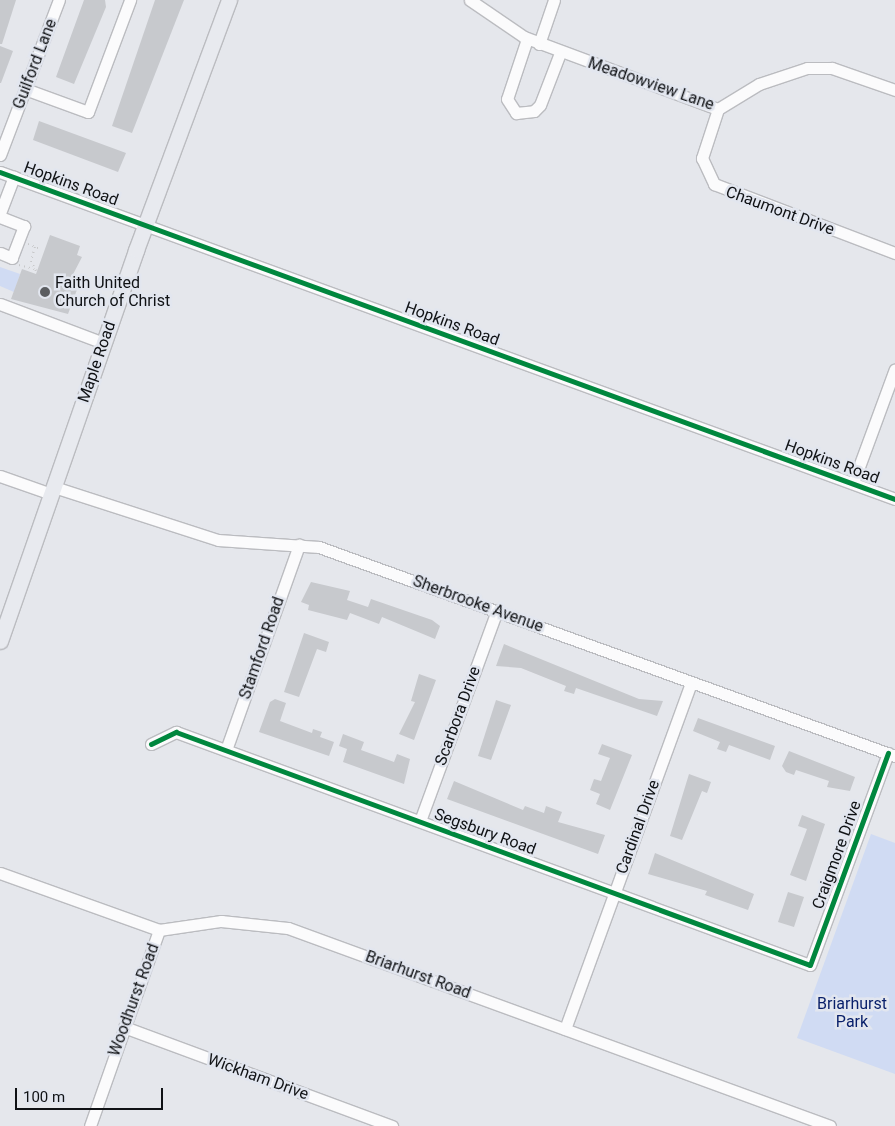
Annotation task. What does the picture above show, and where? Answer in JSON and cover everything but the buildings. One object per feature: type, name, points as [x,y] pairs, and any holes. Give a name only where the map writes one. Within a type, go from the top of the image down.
[{"type":"main road","name":"Maple Road","points":[[0,641],[145,225],[229,0]]},
{"type":"street","name":"Guilford Lane","points":[[0,155],[58,0]]},
{"type":"street","points":[[25,89],[88,112],[130,0]]},
{"type":"street","name":"Meadowview Lane","points":[[470,0],[538,44],[718,110],[759,84],[807,68],[832,68],[895,90]]},
{"type":"street","points":[[538,44],[554,0]]},
{"type":"street","points":[[527,38],[506,99],[516,113],[534,111],[540,105],[560,53]]},
{"type":"street","name":"Chaumont Drive","points":[[718,110],[702,158],[714,184],[895,253]]},
{"type":"street","name":"Hopkins Road","points":[[0,172],[895,499]]},
{"type":"street","points":[[0,254],[12,258],[24,226],[0,215],[14,177]]},
{"type":"street","points":[[0,304],[104,343]]},
{"type":"street","points":[[853,484],[895,369]]},
{"type":"street","name":"Sherbrooke Avenue","points":[[0,476],[218,540],[319,547],[891,754]]},
{"type":"street","name":"Stamford Road","points":[[226,750],[298,545]]},
{"type":"street","name":"Scarbora Drive","points":[[420,821],[497,611]]},
{"type":"street","name":"Cardinal Drive","points":[[565,1029],[691,682]]},
{"type":"street","name":"Segsbury Road","points":[[151,744],[176,732],[810,965]]},
{"type":"street","name":"Craigmore Drive","points":[[810,965],[891,754]]},
{"type":"street","name":"Briarhurst Road","points":[[0,873],[159,930],[221,920],[270,923],[830,1126]]},
{"type":"street","name":"Woodhurst Road","points":[[90,1126],[159,930]]},
{"type":"street","name":"Wickham Drive","points":[[124,1028],[392,1126]]},
{"type":"path","points":[[17,264],[36,271],[30,261],[35,247]]},
{"type":"green space","points":[[0,267],[20,274],[14,292],[0,286]]},
{"type":"green space","name":"Briarhurst Park","points":[[871,834],[895,843],[895,1074],[797,1038]]},
{"type":"cycle path","points":[[0,172],[895,499]]},
{"type":"cycle path","points":[[151,744],[176,732],[810,965],[888,753]]},
{"type":"place","name":"Faith United Church of Christ","points":[[45,292]]}]
